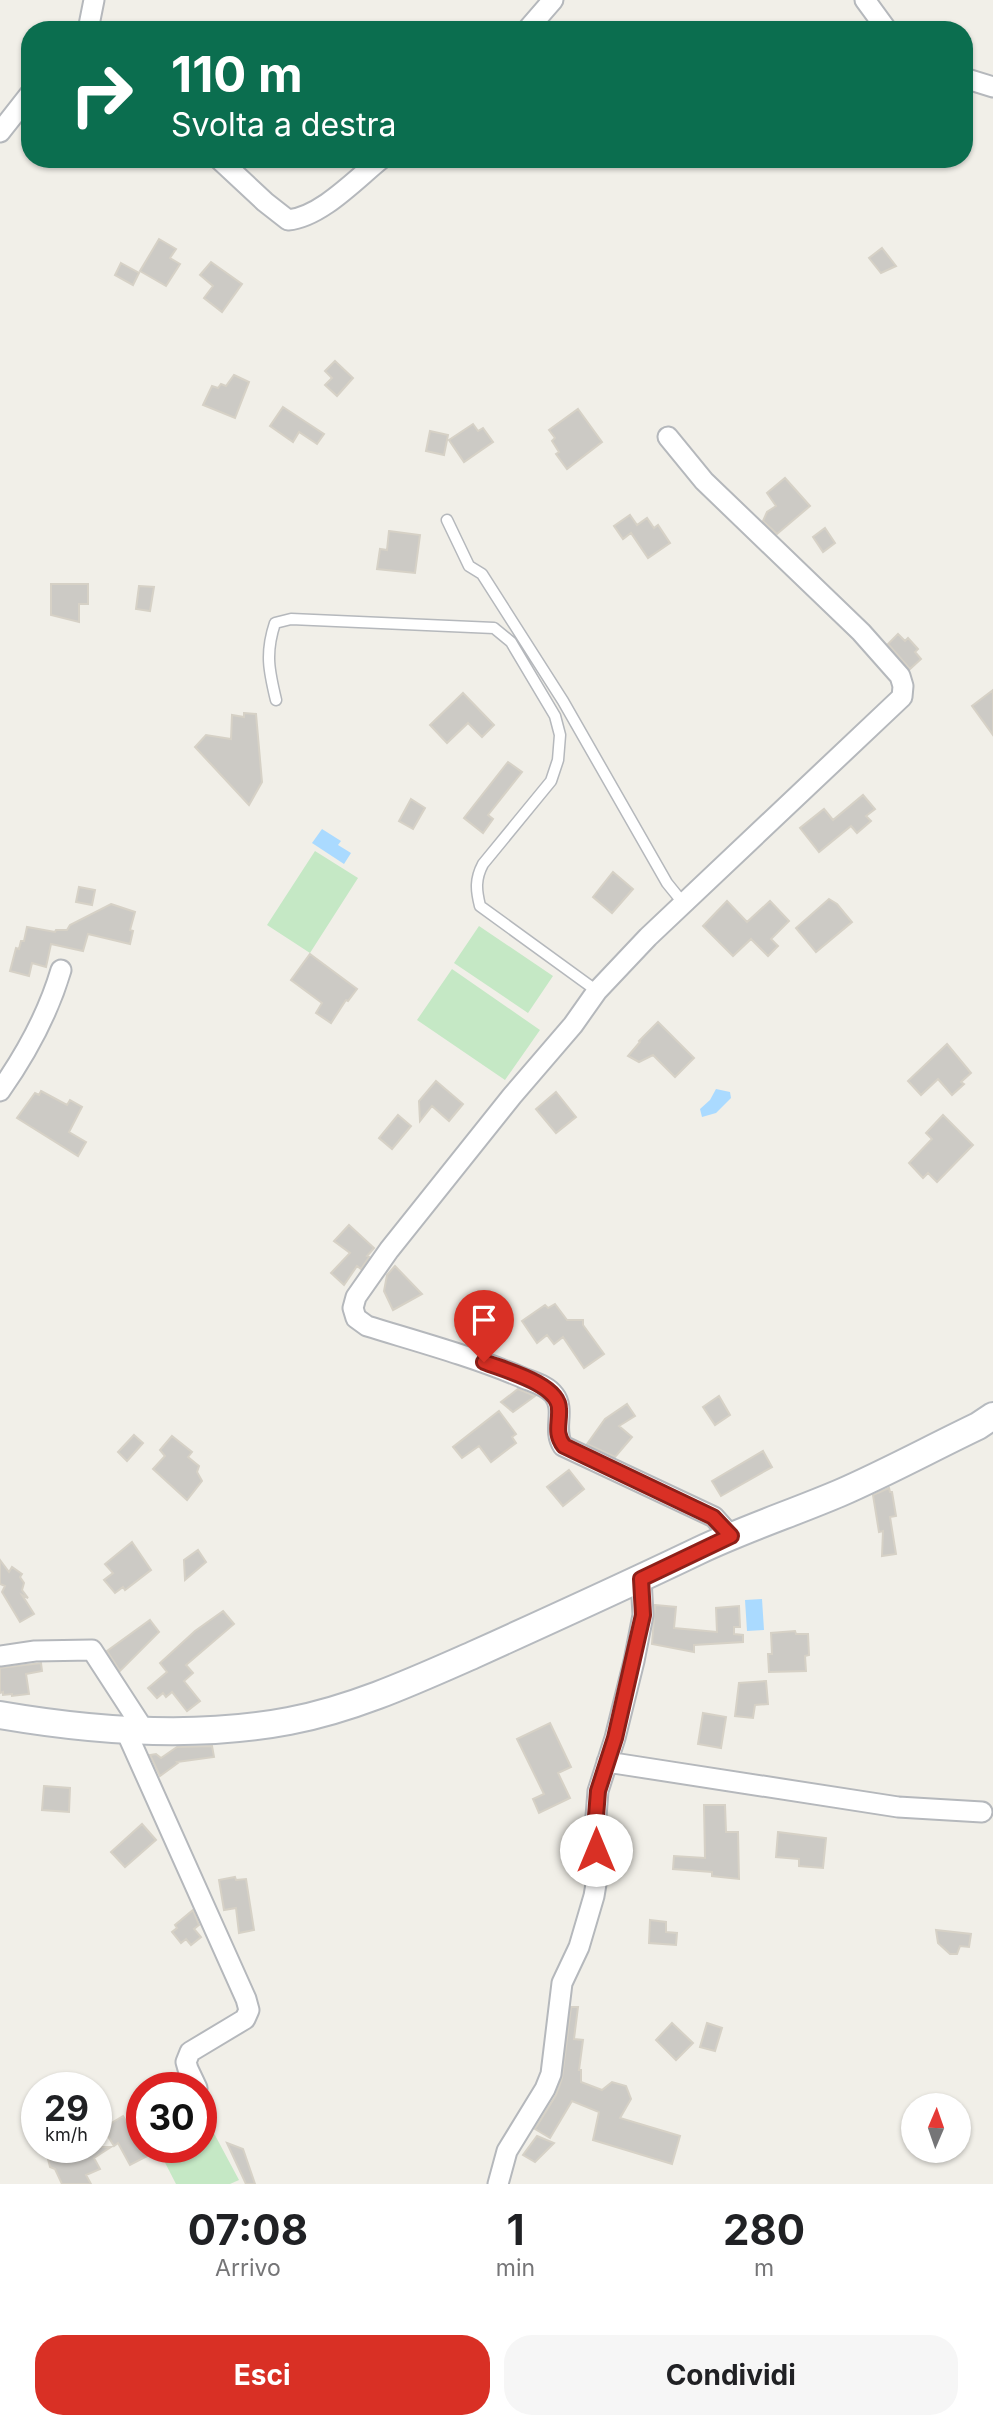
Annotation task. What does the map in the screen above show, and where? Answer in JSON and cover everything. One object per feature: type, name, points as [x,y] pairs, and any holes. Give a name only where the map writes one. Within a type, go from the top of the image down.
[{"type":"main road","points":[[0,1715],[135,1730],[251,1726],[290,1721],[351,1705],[464,1659],[731,1536],[841,1492],[978,1426],[993,1416]]},
{"type":"street","points":[[90,21],[94,0]]},
{"type":"street","points":[[535,21],[553,0]]},
{"type":"street","points":[[864,0],[880,21]]},
{"type":"street","points":[[973,81],[993,87]]},
{"type":"street","points":[[0,132],[21,105]]},
{"type":"street","points":[[229,168],[288,220],[302,219],[316,211],[370,168]]},
{"type":"street","points":[[668,437],[704,481],[861,632],[900,676],[902,697],[648,937],[597,991],[573,1025],[512,1096],[389,1250],[356,1297],[353,1308],[356,1318],[367,1326],[484,1362],[547,1388],[556,1396],[560,1407],[557,1430],[558,1439],[564,1446],[713,1517],[731,1536]]},
{"type":"street","points":[[0,1091],[18,1065],[52,1001],[61,970]]},
{"type":"street","points":[[498,2184],[506,2151],[545,2089],[551,2074],[562,1983],[579,1947],[594,1896],[598,1872],[595,1829],[598,1791],[634,1661],[643,1615],[641,1579]]},
{"type":"street","points":[[0,1656],[35,1651],[92,1650],[135,1730],[249,2010],[245,2019],[190,2052],[186,2062],[189,2072]]},
{"type":"street","points":[[607,1762],[898,1807],[982,1812]]},
{"type":"lane","points":[[447,520],[469,566],[482,574],[508,613],[563,701],[667,883],[684,904]]},
{"type":"lane","points":[[276,700],[267,663],[271,636],[275,623],[291,619],[494,628],[511,642],[555,716],[560,735],[558,760],[551,781],[483,864],[477,876],[480,906],[597,991]]},
{"type":"green space","points":[[315,851],[358,878],[310,953],[267,925]]},
{"type":"green space","points":[[479,926],[553,976],[528,1013],[454,963]]},
{"type":"green space","points":[[452,969],[540,1030],[505,1080],[417,1020]]},
{"type":"green space","points":[[217,2139],[239,2180],[230,2184],[176,2184],[165,2163],[217,2163]]},
{"type":"water","points":[[322,829],[341,841],[338,845],[351,853],[344,864],[312,843]]},
{"type":"water","points":[[716,1089],[730,1092],[731,1098],[716,1113],[702,1117],[700,1109],[710,1100]]},
{"type":"water","points":[[762,1599],[764,1630],[747,1631],[745,1600]]},
{"type":"building","points":[[159,239],[176,249],[170,258],[180,264],[166,286],[140,271]]},
{"type":"building","points":[[882,248],[896,266],[881,273],[869,258]]},
{"type":"building","points":[[211,262],[242,284],[222,312],[204,298],[213,286],[200,275]]},
{"type":"building","points":[[121,263],[139,273],[133,285],[115,275]]},
{"type":"building","points":[[335,361],[353,378],[337,396],[325,385],[332,378],[325,371]]},
{"type":"building","points":[[234,375],[249,382],[235,418],[203,405],[212,386],[226,386]]},
{"type":"building","points":[[283,407],[324,434],[317,444],[299,432],[293,442],[270,426]]},
{"type":"building","points":[[578,409],[602,442],[567,469],[556,454],[559,452],[552,441],[555,438],[549,430]]},
{"type":"building","points":[[473,424],[478,431],[483,428],[493,442],[464,462],[449,440]]},
{"type":"building","points":[[430,431],[448,435],[444,455],[426,451]]},
{"type":"building","points":[[785,478],[810,506],[777,534],[763,521],[767,512],[776,506],[767,493]]},
{"type":"building","points":[[630,515],[637,525],[647,518],[654,528],[658,525],[670,543],[648,558],[631,533],[623,539],[614,526]]},
{"type":"building","points":[[825,528],[835,543],[823,552],[813,537]]},
{"type":"building","points":[[389,531],[420,535],[415,573],[377,569],[380,549],[387,550]]},
{"type":"building","points":[[51,584],[88,584],[88,604],[79,604],[79,622],[51,615]]},
{"type":"building","points":[[139,586],[154,587],[150,611],[136,609]]},
{"type":"building","points":[[898,634],[905,641],[908,638],[918,649],[915,652],[921,659],[910,669],[888,644]]},
{"type":"building","points":[[993,690],[993,735],[972,706]]},
{"type":"building","points":[[463,693],[494,725],[482,737],[468,723],[447,743],[430,725]]},
{"type":"building","points":[[244,713],[256,714],[262,782],[249,805],[195,747],[206,735],[231,739],[232,715],[244,717]]},
{"type":"building","points":[[508,762],[522,772],[488,815],[493,819],[483,833],[464,818]]},
{"type":"building","points":[[863,795],[875,809],[866,816],[871,821],[857,833],[851,826],[819,852],[800,828],[824,809],[833,820]]},
{"type":"building","points":[[411,799],[425,808],[413,829],[399,821]]},
{"type":"building","points":[[613,872],[633,889],[612,913],[593,897]]},
{"type":"building","points":[[79,887],[95,890],[92,905],[76,902]]},
{"type":"building","points":[[829,899],[837,904],[852,922],[816,952],[796,928]]},
{"type":"building","points":[[727,901],[747,922],[770,901],[789,921],[771,939],[778,946],[768,956],[751,939],[733,956],[703,926]]},
{"type":"building","points":[[111,904],[135,912],[130,930],[133,931],[130,944],[88,934],[83,951],[51,944],[46,967],[32,963],[29,976],[10,971],[16,948],[19,949],[21,941],[24,941],[27,927],[55,932],[67,930],[70,925]]},
{"type":"building","points":[[310,954],[357,989],[331,1023],[316,1013],[322,1003],[291,980]]},
{"type":"building","points":[[658,1022],[694,1058],[675,1077],[653,1055],[639,1062],[628,1056]]},
{"type":"building","points":[[947,1044],[971,1073],[952,1095],[938,1079],[921,1095],[908,1081]]},
{"type":"building","points":[[436,1081],[463,1104],[449,1121],[432,1106],[420,1121],[419,1101]]},
{"type":"building","points":[[41,1091],[67,1105],[70,1100],[82,1107],[69,1132],[86,1142],[78,1156],[17,1118],[35,1093],[39,1095]]},
{"type":"building","points":[[556,1092],[576,1117],[556,1133],[536,1109]]},
{"type":"building","points":[[398,1115],[411,1126],[392,1149],[379,1138]]},
{"type":"building","points":[[943,1115],[973,1145],[937,1182],[928,1173],[923,1178],[909,1163],[932,1139],[926,1133]]},
{"type":"building","points":[[349,1225],[374,1248],[361,1269],[357,1266],[344,1285],[331,1273],[350,1253],[334,1241]]},
{"type":"building","points":[[395,1266],[422,1294],[393,1310],[384,1291],[387,1275]]},
{"type":"building","points":[[555,1304],[567,1320],[583,1320],[583,1325],[604,1354],[584,1368],[563,1337],[554,1344],[547,1335],[537,1343],[522,1321],[545,1305],[548,1308]]},
{"type":"building","points":[[518,1389],[535,1396],[513,1412],[501,1402]]},
{"type":"building","points":[[719,1396],[730,1415],[715,1425],[703,1407]]},
{"type":"building","points":[[627,1404],[635,1416],[619,1426],[632,1437],[615,1457],[587,1444],[605,1419]]},
{"type":"building","points":[[499,1411],[516,1434],[512,1437],[516,1443],[491,1462],[479,1446],[462,1458],[453,1447]]},
{"type":"building","points":[[134,1435],[143,1443],[127,1461],[118,1452]]},
{"type":"building","points":[[172,1436],[192,1452],[188,1457],[199,1466],[197,1472],[202,1481],[187,1500],[153,1469],[165,1456],[160,1450]]},
{"type":"building","points":[[763,1451],[772,1467],[721,1496],[712,1481]]},
{"type":"building","points":[[569,1470],[584,1489],[563,1506],[547,1487]]},
{"type":"building","points":[[889,1488],[896,1516],[890,1517],[896,1554],[882,1556],[883,1531],[879,1532],[873,1495]]},
{"type":"building","points":[[132,1542],[151,1570],[125,1590],[123,1587],[115,1593],[104,1580],[113,1573],[105,1564]]},
{"type":"building","points":[[198,1550],[206,1562],[185,1580],[184,1560]]},
{"type":"building","points":[[0,1560],[9,1572],[12,1567],[22,1574],[22,1590],[28,1598],[22,1595],[34,1614],[20,1622],[2,1592],[5,1586],[0,1584]]},
{"type":"building","points":[[655,1605],[676,1607],[674,1628],[717,1632],[716,1608],[739,1606],[740,1627],[734,1627],[734,1634],[743,1635],[743,1642],[694,1645],[694,1652],[652,1644]]},
{"type":"building","points":[[223,1611],[234,1624],[186,1665],[193,1673],[184,1681],[200,1701],[187,1711],[172,1692],[166,1697],[163,1693],[157,1698],[148,1688],[167,1672],[160,1663],[195,1631]]},
{"type":"building","points":[[150,1620],[159,1632],[120,1671],[107,1651]]},
{"type":"building","points":[[795,1631],[796,1634],[808,1634],[809,1655],[805,1656],[806,1671],[769,1672],[771,1633]]},
{"type":"building","points":[[41,1663],[42,1671],[26,1674],[29,1694],[12,1696],[0,1693],[0,1668]]},
{"type":"building","points":[[766,1681],[768,1704],[755,1705],[753,1718],[735,1716],[739,1683]]},
{"type":"building","points":[[703,1713],[726,1717],[721,1748],[698,1744]]},
{"type":"building","points":[[550,1723],[571,1767],[558,1773],[570,1798],[539,1813],[533,1799],[544,1794],[517,1739]]},
{"type":"building","points":[[212,1746],[214,1757],[177,1762],[160,1776],[150,1755],[156,1754],[161,1758],[177,1747]]},
{"type":"building","points":[[44,1786],[70,1788],[69,1812],[42,1810]]},
{"type":"building","points":[[704,1805],[725,1805],[726,1832],[738,1832],[739,1879],[712,1876],[712,1872],[673,1869],[674,1856],[705,1858]]},
{"type":"building","points":[[142,1824],[156,1840],[125,1867],[111,1852]]},
{"type":"building","points":[[778,1832],[826,1838],[823,1868],[799,1866],[799,1859],[776,1857]]},
{"type":"building","points":[[235,1877],[236,1880],[246,1879],[254,1930],[239,1933],[236,1908],[224,1910],[219,1880]]},
{"type":"building","points":[[193,1910],[199,1925],[194,1929],[201,1937],[191,1945],[186,1939],[181,1943],[172,1932],[177,1928],[175,1925]]},
{"type":"building","points":[[650,1920],[666,1922],[666,1932],[677,1933],[676,1945],[649,1943]]},
{"type":"building","points":[[936,1930],[971,1934],[969,1947],[960,1946],[957,1954],[950,1954],[938,1943]]},
{"type":"building","points":[[571,2007],[578,2007],[574,2039],[583,2040],[579,2070],[581,2082],[602,2090],[612,2082],[626,2086],[631,2099],[620,2118],[680,2136],[672,2164],[593,2140],[599,2112],[572,2101],[550,2138],[535,2129],[556,2095],[562,2078]]},
{"type":"building","points":[[672,2023],[693,2043],[676,2060],[656,2040]]},
{"type":"building","points":[[707,2023],[722,2028],[715,2051],[700,2047]]},
{"type":"building","points":[[123,2116],[126,2121],[126,2158],[118,2143],[114,2146],[112,2143],[112,2123]]},
{"type":"building","points":[[537,2136],[554,2143],[535,2162],[523,2155]]},
{"type":"building","points":[[227,2143],[243,2149],[255,2184],[246,2184]]},
{"type":"building","points":[[49,2163],[97,2163],[100,2169],[86,2175],[91,2184],[62,2184],[55,2169],[50,2167]]},
{"type":"route","points":[[484,1362],[547,1388],[556,1396],[560,1407],[558,1439],[564,1446],[713,1517],[731,1536],[641,1579],[643,1615],[615,1738],[598,1791],[596,1850]]}]
